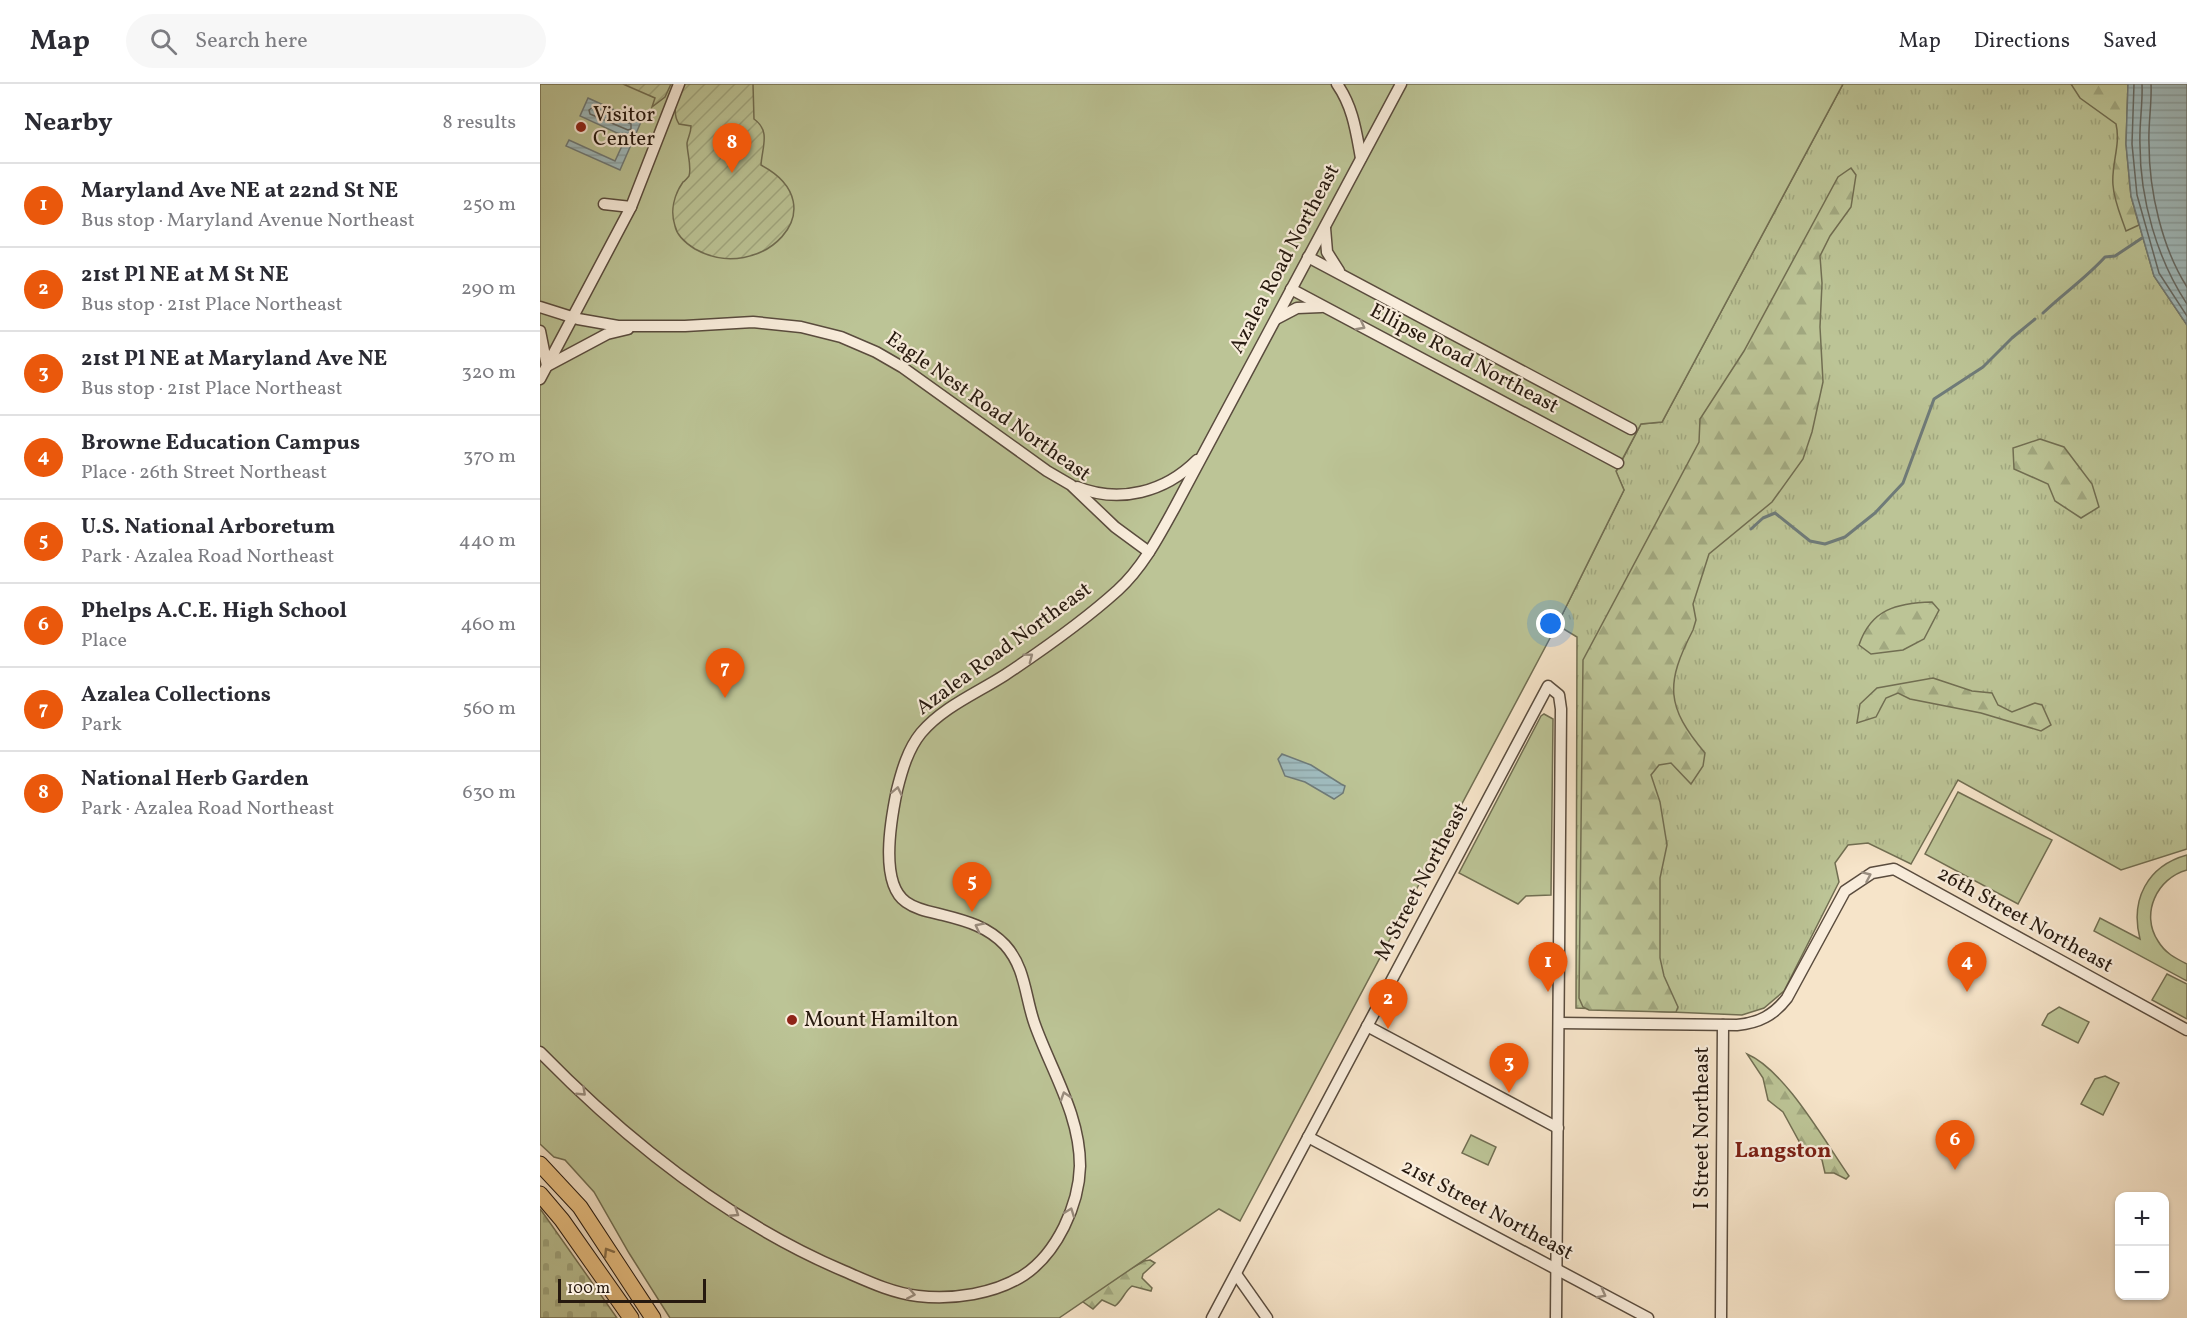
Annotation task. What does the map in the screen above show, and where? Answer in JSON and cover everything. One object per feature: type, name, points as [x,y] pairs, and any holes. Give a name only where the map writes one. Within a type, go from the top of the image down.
[{"type":"main road","points":[[540,1164],[580,1207],[652,1318]]},
{"type":"main road","points":[[540,1194],[569,1228],[632,1318]]},
{"type":"street","points":[[540,379],[631,207],[680,84]]},
{"type":"street","points":[[1337,84],[1347,98],[1355,122],[1361,159]]},
{"type":"street","name":"Azalea Road Northeast","points":[[540,1052],[613,1120],[692,1184],[765,1232],[827,1264],[888,1288],[928,1297],[984,1291],[1014,1280],[1032,1269],[1059,1235],[1077,1192],[1079,1152],[1069,1107],[1034,1024],[1019,966],[1009,949],[980,926],[914,907],[902,899],[896,891],[889,864],[895,801],[906,759],[915,742],[929,724],[1008,673],[1109,598],[1129,579],[1149,552],[1401,84]]},
{"type":"street","points":[[604,204],[631,207]]},
{"type":"street","points":[[1326,224],[1327,252],[1346,278]]},
{"type":"street","points":[[1308,257],[1631,429]]},
{"type":"street","name":"Ellipse Road Northeast","points":[[1291,289],[1618,463]]},
{"type":"street","points":[[1274,321],[1297,308],[1307,306],[1328,308]]},
{"type":"street","name":"Eagle Nest Road Northeast","points":[[540,307],[573,318],[640,327],[753,322],[801,327],[841,337],[903,367],[1047,471],[1071,485],[1115,527],[1149,552]]},
{"type":"street","points":[[547,366],[607,334],[640,327]]},
{"type":"street","points":[[540,331],[547,366]]},
{"type":"street","name":"Azalea Road Northeast","points":[[1071,485],[1106,496],[1133,495],[1178,476],[1204,453]]},
{"type":"street","name":"M Street Northeast","points":[[1212,1318],[1548,686],[1559,695],[1561,709],[1559,1023]]},
{"type":"street","name":"26th Street Northeast","points":[[1845,891],[1872,873],[1894,869],[2187,1030]]},
{"type":"street","name":"I Street Northeast","points":[[1720,1318],[1723,1025],[1756,1022],[1780,1007],[1793,989],[1845,891]]},
{"type":"street","points":[[1556,1318],[1559,1023],[1723,1025]]},
{"type":"street","points":[[1368,1026],[1558,1128]]},
{"type":"street","name":"21st Street Northeast","points":[[1308,1137],[1648,1318]]},
{"type":"street","points":[[1236,1274],[1267,1318]]},
{"type":"green space","points":[[540,84],[1843,84],[1662,422],[1641,424],[1616,471],[1624,490],[1557,625],[1240,1221],[1219,1209],[1059,1318],[670,1318],[594,1192],[565,1160],[554,1157],[540,1144]]},
{"type":"green space","points":[[623,84],[671,84],[665,97],[652,107],[655,98]]},
{"type":"green space","points":[[685,84],[753,84],[754,119],[764,134],[761,165],[784,182],[793,201],[792,220],[782,237],[765,250],[744,257],[720,258],[695,249],[676,230],[673,215],[675,198],[690,172],[687,143],[691,126],[679,124],[675,114],[677,98]]},
{"type":"green space","points":[[1843,84],[2128,84],[2126,144],[2131,196],[2154,276],[2187,325],[2187,849],[2121,870],[1958,780],[1911,864],[1868,843],[1848,845],[1835,863],[1839,882],[1784,991],[1764,1008],[1742,1015],[1576,1008],[1577,637],[1557,625],[1624,490],[1616,472],[1641,424],[1662,422]]},
{"type":"green space","points":[[2071,84],[2128,84],[2126,144],[2131,196],[2139,225],[2126,231],[2116,203],[2113,185],[2116,124],[2080,98]]},
{"type":"green space","points":[[1851,168],[1856,175],[1851,207],[1830,236],[1820,256],[1823,382],[1812,432],[1803,459],[1772,502],[1709,554],[1693,604],[1696,620],[1678,666],[1674,681],[1674,694],[1683,722],[1705,753],[1703,766],[1691,784],[1671,763],[1659,765],[1651,775],[1660,802],[1667,845],[1660,878],[1660,958],[1664,976],[1678,1007],[1676,1012],[1589,1010],[1583,1007],[1579,998],[1583,660],[1699,442],[1700,419],[1744,351],[1838,177]]},
{"type":"green space","points":[[2040,439],[2064,447],[2092,484],[2099,507],[2081,518],[2055,501],[2048,484],[2014,469],[2013,448]]},
{"type":"green space","points":[[1932,602],[1939,610],[1924,639],[1903,650],[1871,654],[1859,645],[1871,623],[1887,610],[1908,604]]},
{"type":"green space","points":[[1933,678],[1972,691],[1992,693],[1998,705],[2012,712],[2035,703],[2042,705],[2051,725],[2041,731],[1981,713],[1910,699],[1898,693],[1886,698],[1876,717],[1857,723],[1860,704],[1877,688]]},
{"type":"green space","points":[[1544,714],[1553,719],[1551,895],[1526,896],[1518,904],[1459,873]]},
{"type":"green space","points":[[1958,792],[2052,840],[2018,904],[1925,854]]},
{"type":"green space","points":[[2187,855],[2187,870],[2167,881],[2154,898],[2151,920],[2153,931],[2164,949],[2187,964],[2187,981],[2094,931],[2100,918],[2140,939],[2138,911],[2145,886],[2161,867]]},
{"type":"green space","points":[[2167,974],[2187,984],[2187,1019],[2152,1000]]},
{"type":"green space","points":[[2059,1007],[2089,1022],[2078,1043],[2042,1025],[2048,1014]]},
{"type":"green space","points":[[1747,1054],[1761,1062],[1790,1091],[1849,1176],[1846,1179],[1834,1173],[1825,1173],[1822,1160],[1800,1143],[1783,1112],[1768,1100],[1763,1078]]},
{"type":"green space","points":[[2105,1076],[2119,1083],[2103,1115],[2081,1104],[2095,1079]]},
{"type":"green space","points":[[1471,1135],[1496,1147],[1488,1165],[1462,1153]]},
{"type":"green space","points":[[541,1210],[617,1318],[540,1318]]},
{"type":"green space","points":[[1150,1260],[1155,1263],[1143,1274],[1142,1278],[1152,1288],[1151,1291],[1132,1286],[1115,1306],[1102,1300],[1093,1309],[1079,1299],[1144,1261]]},
{"type":"water","points":[[2128,84],[2187,84],[2187,325],[2154,276],[2131,196],[2126,144]]},
{"type":"water","points":[[588,98],[641,122],[620,170],[566,146],[569,140],[615,161],[626,137],[580,116]]},
{"type":"water","points":[[1282,754],[1311,765],[1345,786],[1343,793],[1334,799],[1305,782],[1285,776],[1278,759]]},
{"type":"waterway","points":[[2043,313],[2105,257],[2115,256],[2142,238]]},
{"type":"waterway","points":[[1751,529],[1763,518],[1775,513],[1810,541],[1825,544],[1845,537],[1875,513],[1903,483],[1934,399],[1983,367],[2035,319]]},
{"type":"place","name":"Visitor Center","points":[[581,127]]},
{"type":"place","name":"National Herb Garden","points":[[732,173]]},
{"type":"place","name":"Azalea Collections","points":[[725,698]]},
{"type":"place","name":"U.S. National Arboretum","points":[[972,912]]},
{"type":"place","name":"Maryland Ave NE at 22nd St NE","points":[[1548,992]]},
{"type":"place","name":"Browne Education Campus","points":[[1967,992]]},
{"type":"place","name":"Mount Hamilton","points":[[792,1020]]},
{"type":"place","name":"21st Pl NE at M St NE","points":[[1388,1029]]},
{"type":"place","name":"21st Pl NE at Maryland Ave NE","points":[[1509,1093]]},
{"type":"place","name":"Phelps A.C.E. High School","points":[[1955,1170]]},
{"type":"district","name":"Langston","points":[[1783,1151]]}]
